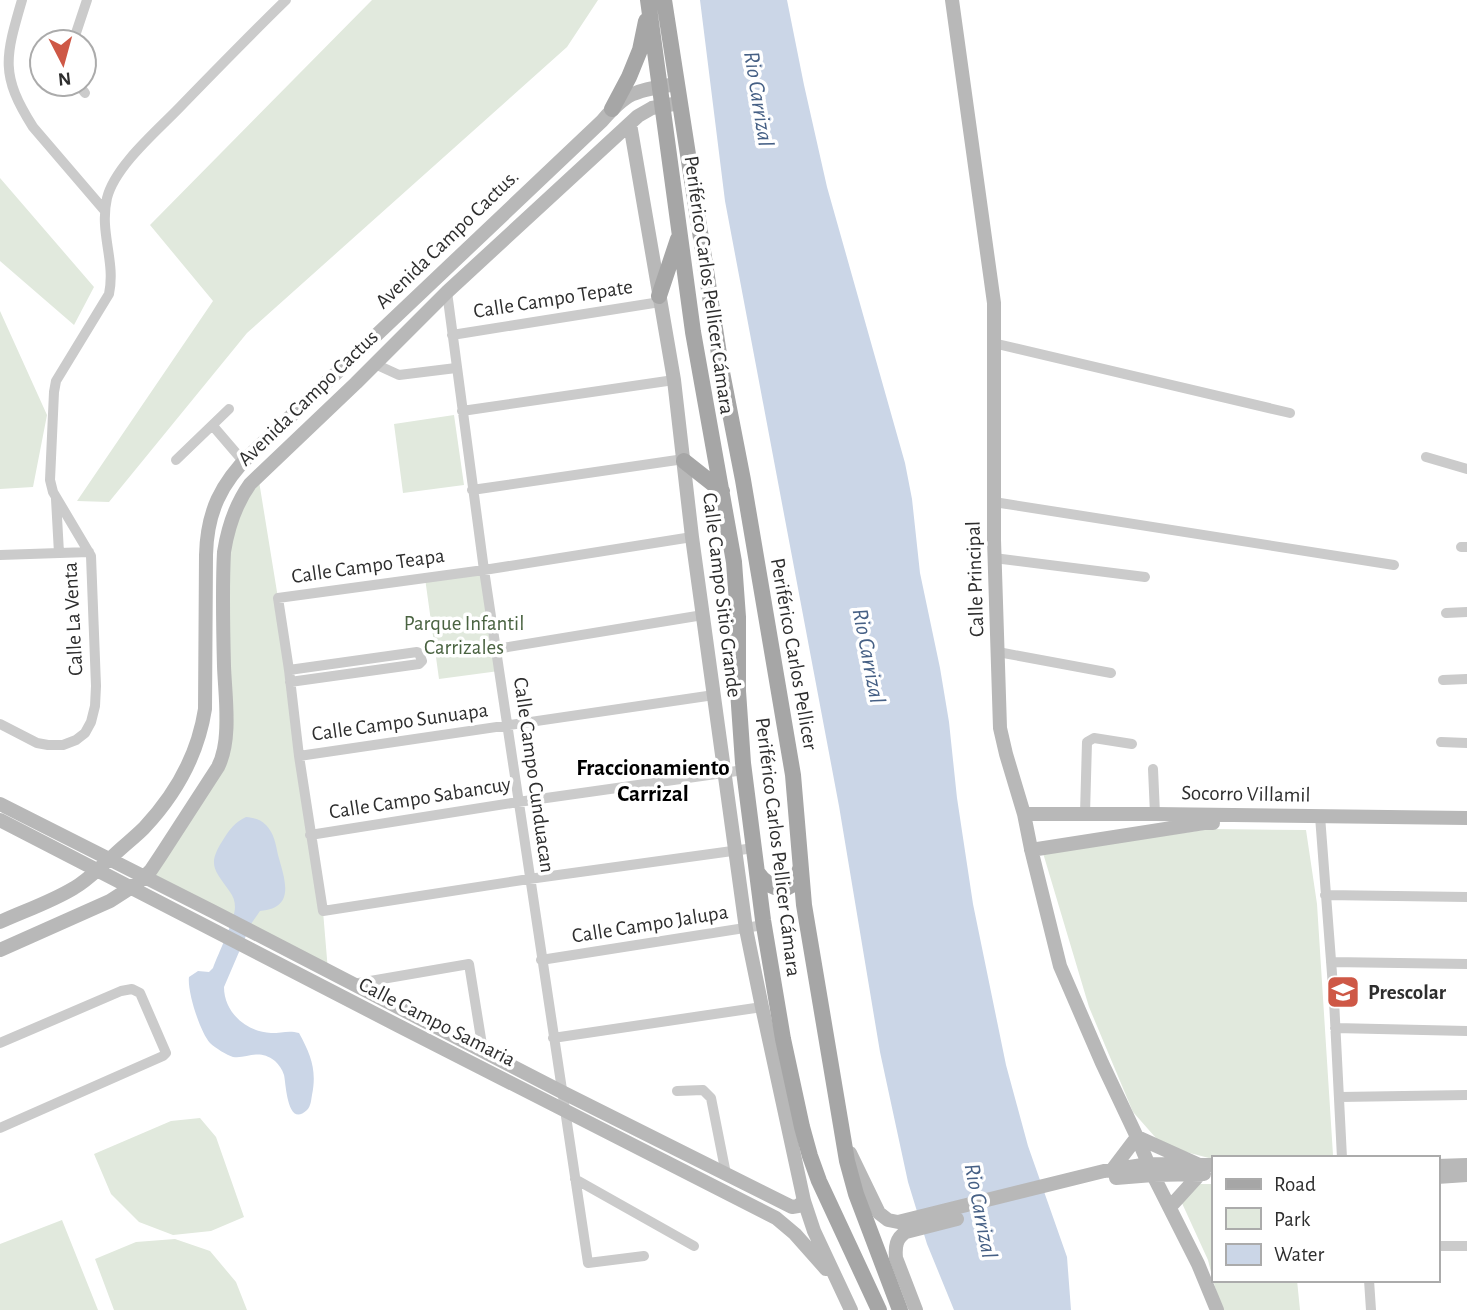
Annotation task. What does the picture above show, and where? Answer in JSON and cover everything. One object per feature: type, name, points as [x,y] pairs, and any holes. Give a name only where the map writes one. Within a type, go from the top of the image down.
[{"type":"main road","name":"Periférico Carlos Pellicer","points":[[664,0],[722,367],[793,775],[804,905],[843,1136],[856,1194],[900,1310]]},
{"type":"main road","name":"Periférico Carlos Pellicer Cámara","points":[[648,4],[693,332],[734,562],[744,770],[763,923],[785,1050],[802,1127],[819,1181],[879,1310]]},
{"type":"main road","points":[[612,109],[640,50],[648,4]]},
{"type":"main road","points":[[660,299],[680,234]]},
{"type":"main road","points":[[684,460],[722,491]]},
{"type":"main road","points":[[757,872],[764,883],[781,888],[797,880],[800,868]]},
{"type":"main road","points":[[763,923],[768,907],[776,897],[792,894],[804,905]]},
{"type":"street","points":[[22,0],[5,62],[10,93],[24,116],[105,211]]},
{"type":"street","points":[[78,28],[87,0]]},
{"type":"street","name":"Calle La Venta","points":[[0,724],[37,743],[55,746],[78,738],[89,726],[93,713],[96,686],[91,562],[89,552],[51,486],[49,473],[55,387],[109,294],[112,278],[105,238],[108,194],[114,180],[137,151],[286,0]]},
{"type":"street","name":"Calle Principal","points":[[952,0],[994,303],[994,502],[1000,728],[1024,814],[1060,966],[1217,1310]]},
{"type":"street","name":"Avenida Campo Cactus.","points":[[0,922],[70,891],[104,865],[157,813],[180,780],[201,734],[205,709],[208,530],[227,480],[243,461],[619,101],[639,90],[676,84]]},
{"type":"street","name":"Avenida Campo Cactus","points":[[0,950],[110,901],[132,888],[161,855],[215,773],[223,755],[226,737],[223,566],[226,538],[237,503],[250,484],[447,292],[642,112],[679,103]]},
{"type":"street","name":"Calle Campo Sitio Grande","points":[[629,124],[674,380],[692,537],[746,929],[804,1202],[814,1231],[851,1310]]},
{"type":"street","name":"Calle Campo Cunduacan","points":[[447,292],[472,490],[588,1263],[644,1256]]},
{"type":"street","name":"Calle Campo Tepate","points":[[452,335],[660,299]]},
{"type":"street","points":[[993,343],[1290,413]]},
{"type":"street","points":[[375,364],[399,375],[456,368]]},
{"type":"street","points":[[462,411],[674,380]]},
{"type":"street","points":[[176,460],[229,409]]},
{"type":"street","points":[[213,425],[243,461]]},
{"type":"street","points":[[1426,457],[1467,469]]},
{"type":"street","points":[[472,490],[684,460]]},
{"type":"street","points":[[56,496],[60,553]]},
{"type":"street","points":[[994,502],[1394,565]]},
{"type":"street","name":"Calle Campo Teapa","points":[[530,879],[323,911],[278,598],[484,570],[692,537]]},
{"type":"street","points":[[0,555],[89,552]]},
{"type":"street","points":[[995,558],[1145,577]]},
{"type":"street","points":[[1446,612],[1467,612]]},
{"type":"street","points":[[496,649],[704,615]]},
{"type":"street","points":[[417,652],[422,657],[419,664],[290,676],[417,652]]},
{"type":"street","points":[[998,652],[1111,673]]},
{"type":"street","points":[[1443,680],[1467,679]]},
{"type":"street","name":"Calle Campo Sunuapa","points":[[299,756],[714,695]]},
{"type":"street","points":[[1085,814],[1087,742],[1094,738],[1132,744]]},
{"type":"street","points":[[1441,742],[1467,743]]},
{"type":"street","points":[[1153,769],[1155,814]]},
{"type":"street","name":"Calle Campo Sabancuy","points":[[310,835],[744,770]]},
{"type":"street","name":"Calle Campo Samaria","points":[[0,804],[104,865],[132,888],[776,1218],[795,1234],[839,1283]]},
{"type":"street","name":"Socorro Villamil","points":[[1024,814],[1155,814],[1467,824]]},
{"type":"street","name":"Socorro Villamil","points":[[1031,850],[1204,823],[1467,818]]},
{"type":"street","name":"Calle Campo Samaria","points":[[0,820],[104,865],[144,877],[792,1207],[804,1202]]},
{"type":"street","points":[[1320,820],[1342,1156]]},
{"type":"street","points":[[530,879],[754,848]]},
{"type":"street","points":[[1325,895],[1467,897]]},
{"type":"street","name":"Calle Campo Jalupa","points":[[541,960],[746,929],[763,923]]},
{"type":"street","points":[[1331,962],[1467,964]]},
{"type":"street","points":[[353,984],[469,964],[483,1051]]},
{"type":"street","points":[[0,1043],[121,991],[132,989],[140,993],[166,1051],[165,1055],[0,1128]]},
{"type":"street","points":[[553,1038],[762,1007]]},
{"type":"street","points":[[1335,1028],[1467,1031]]},
{"type":"street","points":[[677,1091],[703,1090],[711,1098],[726,1174]]},
{"type":"street","points":[[1340,1097],[1467,1095]]},
{"type":"street","points":[[843,1136],[879,1213],[905,1227],[1107,1173],[1151,1169],[1206,1169]]},
{"type":"street","points":[[1107,1173],[1137,1136],[1206,1169]]},
{"type":"street","points":[[1439,1166],[1467,1165]]},
{"type":"street","points":[[1170,1207],[1206,1169]]},
{"type":"street","points":[[1439,1177],[1467,1175]]},
{"type":"street","points":[[575,1179],[694,1246]]},
{"type":"street","points":[[905,1227],[897,1240],[896,1258],[916,1310]]},
{"type":"street","points":[[1439,1246],[1467,1246]]},
{"type":"street","points":[[1369,1282],[1371,1310]]},
{"type":"green space","points":[[372,0],[598,0],[567,47],[247,333],[109,502],[77,501],[213,301],[150,225]]},
{"type":"green space","points":[[0,178],[94,287],[74,325],[0,261]]},
{"type":"green space","points":[[0,311],[47,415],[33,487],[0,489]]},
{"type":"green space","points":[[454,415],[464,485],[403,493],[394,424]]},
{"type":"green space","points":[[258,475],[323,911],[328,971],[144,877],[218,767],[224,552]]},
{"type":"green space","name":"Parque Infantil Carrizales","points":[[484,570],[499,671],[439,679],[425,578]]},
{"type":"green space","points":[[1210,829],[1306,830],[1317,904],[1333,1155],[1209,1158],[1163,1146],[1133,1112],[1089,1007],[1043,853]]},
{"type":"green space","points":[[200,1118],[216,1137],[244,1217],[211,1231],[173,1235],[139,1222],[111,1194],[94,1154],[171,1121]]},
{"type":"green space","points":[[1196,1184],[1212,1184],[1212,1276],[1208,1260],[1181,1201]]},
{"type":"green space","points":[[62,1220],[98,1310],[0,1310],[0,1244]]},
{"type":"green space","points":[[175,1239],[210,1251],[236,1282],[247,1310],[114,1310],[95,1259],[136,1242]]},
{"type":"green space","points":[[1214,1282],[1297,1282],[1300,1310],[1222,1310]]},
{"type":"water","name":"Rio Carrizal","points":[[700,0],[787,0],[827,187],[905,463],[920,573],[949,722],[973,904],[1006,1065],[1028,1146],[1067,1257],[1071,1310],[954,1310],[927,1244],[908,1182],[880,1052],[839,806],[725,201]]},
{"type":"water","points":[[246,817],[261,821],[271,832],[285,891],[279,904],[260,911],[251,924],[224,987],[225,996],[232,1012],[253,1029],[271,1033],[299,1033],[310,1056],[314,1078],[310,1105],[300,1114],[295,1114],[291,1109],[284,1075],[275,1061],[263,1055],[233,1057],[210,1043],[198,1021],[190,992],[189,977],[198,971],[209,972],[213,968],[232,920],[234,899],[217,872],[214,861],[218,848],[228,833]]},
{"type":"place","name":"Prescolar","points":[[1343,992]]},
{"type":"district","name":"Fraccionamiento Carrizal","points":[[653,781]]}]
